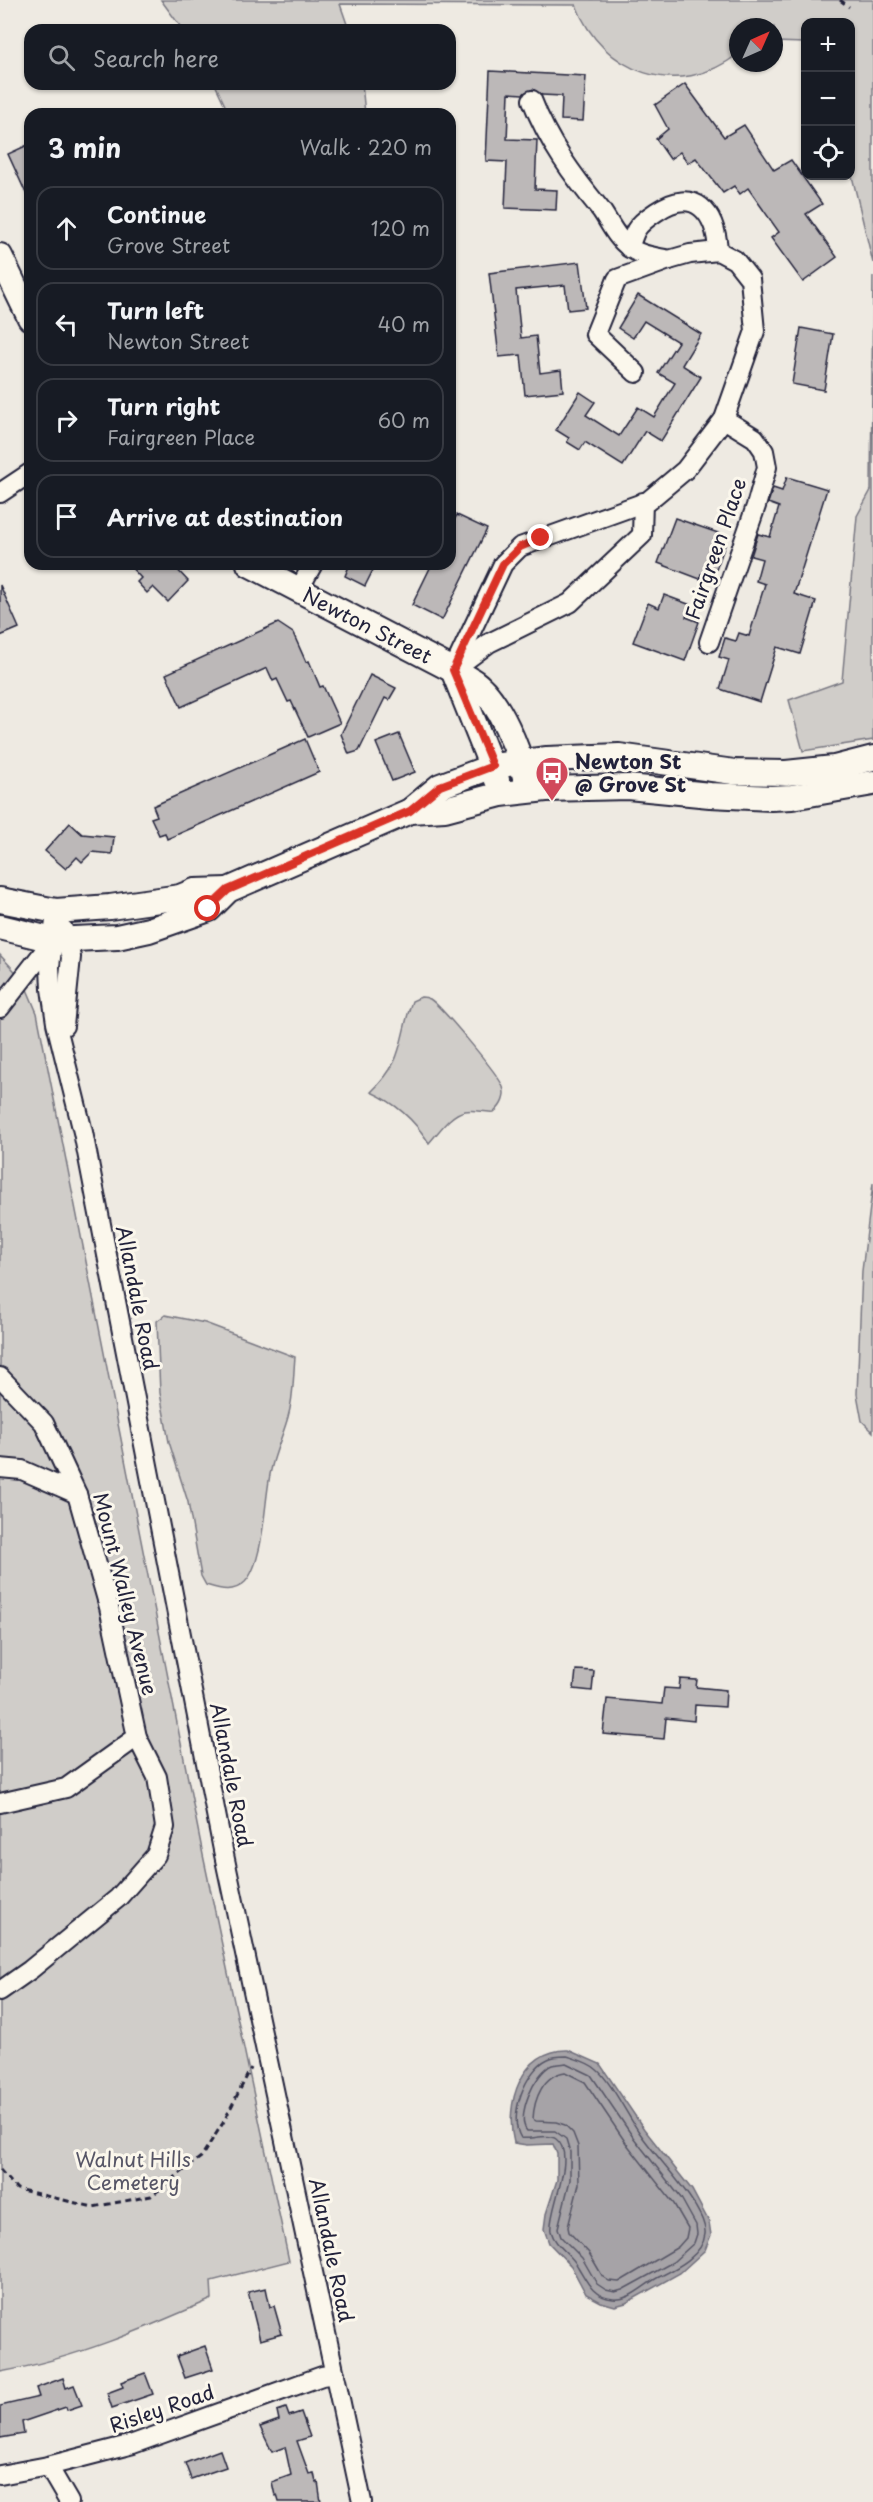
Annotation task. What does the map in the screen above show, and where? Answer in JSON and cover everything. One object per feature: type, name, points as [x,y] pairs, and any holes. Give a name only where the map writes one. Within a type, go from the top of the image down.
[{"type":"main road","points":[[0,256],[24,306]]},
{"type":"main road","name":"Newton Street","points":[[260,570],[478,685],[494,703],[521,761],[529,791]]},
{"type":"main road","name":"Newton Street","points":[[453,670],[493,766],[501,794]]},
{"type":"main road","points":[[0,927],[60,939],[117,937],[183,907],[195,891],[228,890],[410,811],[440,786],[493,766],[579,756],[619,756],[695,768],[757,773],[814,771],[873,758]]},
{"type":"main road","points":[[410,811],[445,809],[501,794],[595,786],[771,798],[792,797],[873,783]]},
{"type":"main road","points":[[0,900],[56,910],[183,907]]},
{"type":"street","points":[[532,100],[542,127],[578,183],[602,212],[615,234],[630,248],[645,255],[669,260]]},
{"type":"street","points":[[630,248],[636,229],[652,215],[670,203],[689,201],[703,207],[711,218],[717,232],[718,251]]},
{"type":"street","points":[[453,670],[503,564],[520,547],[648,501],[685,470],[724,419],[755,331],[750,279],[735,260],[718,251],[690,254],[616,279],[595,334],[636,373]]},
{"type":"street","name":"Fairgreen Place","points":[[709,642],[756,506],[767,467],[764,451],[755,438],[724,419]]},
{"type":"street","points":[[0,493],[24,476]]},
{"type":"street","points":[[453,670],[489,643],[570,603],[642,535],[643,502]]},
{"type":"street","points":[[298,591],[310,570]]},
{"type":"street","name":"Allandale Road","points":[[56,910],[60,939],[51,989],[56,1023],[83,1132],[223,1850],[362,2502]]},
{"type":"street","points":[[0,1008],[60,939]]},
{"type":"street","name":"Mount Walley Avenue","points":[[0,1377],[44,1423],[77,1494],[109,1608],[137,1737],[157,1777],[165,1827],[156,1855],[118,1898],[30,1970],[0,1991]]},
{"type":"street","points":[[0,1468],[22,1470],[77,1494]]},
{"type":"street","points":[[4,1797],[66,1788],[137,1737]]},
{"type":"street","name":"Risley Road","points":[[0,2475],[48,2466],[133,2444],[322,2376],[335,2374]]},
{"type":"street","points":[[48,2466],[69,2502]]},
{"type":"path","points":[[840,0],[849,7]]},
{"type":"path","points":[[0,2170],[17,2189],[93,2207],[151,2196],[201,2157],[223,2123],[264,2043]]},
{"type":"green space","points":[[161,0],[873,0],[873,263],[853,180],[855,180],[855,18],[801,18],[801,43],[783,42],[783,18],[729,18],[729,59],[715,68],[691,76],[667,77],[644,73],[623,63],[604,48],[588,29],[576,5],[340,4],[347,24],[179,24]]},
{"type":"green space","points":[[218,90],[363,90],[364,108],[226,108]]},
{"type":"green space","points":[[873,276],[873,740],[803,751],[789,700],[842,681],[857,516],[871,490]]},
{"type":"green space","name":"Walnut Hills Cemetery","points":[[0,955],[23,980],[37,1013],[203,1855],[289,2261],[211,2281],[212,2299],[135,2332],[55,2359],[0,2372]]},
{"type":"green space","points":[[421,997],[430,999],[436,1004],[457,1027],[492,1069],[504,1090],[503,1101],[494,1112],[460,1113],[445,1124],[429,1143],[404,1113],[371,1092],[390,1070],[399,1050],[412,1001]]},
{"type":"green space","points":[[873,1183],[873,1432],[862,1421],[857,1394],[862,1271]]},
{"type":"green space","points":[[165,1315],[205,1323],[295,1357],[290,1410],[271,1470],[257,1560],[245,1582],[236,1588],[226,1590],[206,1585],[201,1576],[188,1502],[169,1442],[160,1393],[157,1321]]},
{"type":"water","points":[[568,2050],[600,2064],[644,2129],[692,2190],[709,2222],[711,2235],[705,2250],[680,2273],[626,2303],[615,2306],[586,2294],[571,2266],[549,2243],[544,2229],[546,2214],[557,2180],[557,2154],[553,2144],[514,2143],[512,2112],[514,2096],[520,2082],[538,2059],[552,2052]]},
{"type":"building","points":[[490,71],[586,76],[583,121],[561,120],[562,96],[542,95],[533,89],[523,94],[509,93],[507,139],[537,140],[535,189],[557,190],[556,210],[505,208],[507,162],[486,161]]},
{"type":"building","points":[[685,84],[724,137],[744,125],[774,170],[791,160],[801,174],[801,180],[805,180],[822,204],[806,214],[837,257],[803,282],[771,238],[779,232],[748,188],[740,194],[734,186],[723,193],[696,158],[688,163],[680,152],[670,159],[656,139],[668,129],[655,105]]},
{"type":"building","points":[[24,147],[24,189],[8,154]]},
{"type":"building","points":[[580,262],[586,308],[568,310],[565,285],[516,290],[521,338],[536,336],[540,373],[561,370],[563,391],[525,395],[521,355],[499,357],[489,273]]},
{"type":"building","points":[[638,295],[701,334],[682,365],[701,377],[661,441],[645,431],[623,466],[585,442],[580,450],[567,442],[569,438],[556,430],[580,392],[595,402],[586,415],[619,436],[638,407],[654,417],[675,383],[658,373],[678,342],[644,321],[633,338],[618,328]]},
{"type":"building","points":[[801,328],[833,334],[824,390],[792,384]]},
{"type":"building","points":[[787,477],[827,489],[794,594],[816,601],[800,654],[777,647],[760,702],[720,689],[729,660],[719,657],[725,638],[736,641],[739,633],[749,636],[765,584],[756,581],[762,559],[751,556],[758,534],[770,537],[779,507],[768,503],[773,488],[782,491]]},
{"type":"building","points":[[457,515],[487,529],[442,620],[412,605],[429,570],[456,570]]},
{"type":"building","points":[[675,518],[721,534],[718,542],[725,545],[713,578],[701,574],[700,579],[658,563]]},
{"type":"building","points":[[134,570],[178,570],[188,581],[168,602],[153,587],[147,593],[137,582],[141,578]]},
{"type":"building","points":[[348,570],[373,570],[365,586],[345,576]]},
{"type":"building","points":[[0,585],[19,628],[0,636]]},
{"type":"building","points":[[664,595],[691,605],[686,617],[699,622],[685,661],[633,642],[648,603],[659,608]]},
{"type":"building","points":[[278,623],[293,633],[320,687],[323,686],[340,723],[308,737],[291,701],[288,702],[277,679],[273,681],[267,668],[181,707],[166,674]]},
{"type":"building","points":[[370,675],[396,688],[389,700],[385,698],[359,751],[349,754],[341,734]]},
{"type":"building","points":[[399,734],[415,772],[392,781],[376,743]]},
{"type":"building","points":[[305,739],[319,772],[167,839],[165,833],[159,835],[151,818],[157,816],[153,806]]},
{"type":"building","points":[[70,823],[82,834],[114,837],[112,854],[92,852],[82,862],[77,857],[66,869],[45,851]]},
{"type":"building","points":[[576,1670],[594,1671],[592,1691],[574,1689]]},
{"type":"building","points":[[680,1679],[697,1680],[696,1687],[726,1690],[725,1707],[695,1705],[694,1721],[666,1718],[664,1739],[603,1734],[607,1699],[662,1704],[664,1688],[679,1689]]},
{"type":"building","points":[[266,2288],[270,2307],[274,2306],[282,2334],[260,2340],[248,2292]]},
{"type":"building","points":[[205,2346],[213,2369],[185,2378],[177,2356]]},
{"type":"building","points":[[145,2373],[153,2394],[112,2408],[107,2393],[123,2387],[121,2382]]},
{"type":"building","points":[[63,2378],[66,2388],[74,2385],[82,2405],[67,2410],[66,2407],[22,2422],[24,2434],[0,2438],[0,2406],[39,2397],[36,2388]]},
{"type":"building","points":[[286,2408],[289,2416],[301,2412],[310,2437],[297,2441],[309,2474],[314,2473],[316,2483],[318,2482],[321,2502],[279,2502],[277,2495],[275,2496],[272,2482],[291,2475],[285,2447],[272,2452],[260,2427],[279,2420],[277,2411]]},
{"type":"building","points":[[220,2450],[226,2467],[191,2479],[185,2463]]},
{"type":"place","name":"Newton St @ Grove St","points":[[552,802]]},
{"type":"route","points":[[208,909],[228,890],[410,811],[440,786],[493,766],[453,670],[503,564],[520,547],[541,538]]}]
